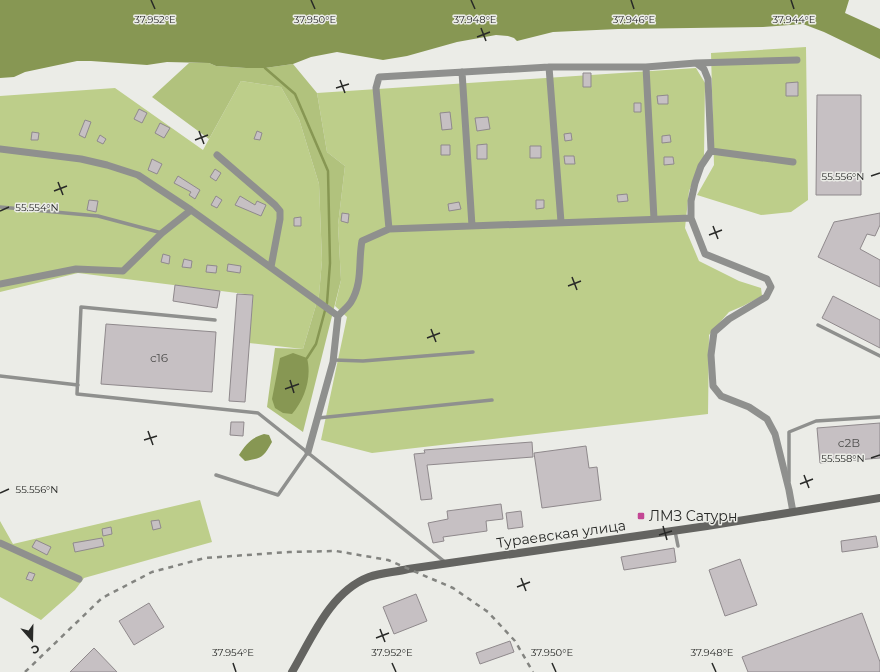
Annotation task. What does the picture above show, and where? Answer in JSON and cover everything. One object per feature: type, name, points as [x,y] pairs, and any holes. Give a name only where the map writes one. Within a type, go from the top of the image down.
[{"type":"main road","name":"Тураевская улица","points":[[292,672],[328,610],[341,595],[354,585],[370,577],[446,563],[675,530],[880,498]]},
{"type":"street","points":[[389,229],[376,88],[379,78],[549,67],[646,67],[696,63],[797,60]]},
{"type":"street","points":[[696,63],[704,70],[708,79],[711,151],[701,166],[695,183],[691,201],[691,218],[705,254],[767,279],[771,287],[766,297],[729,319],[714,332],[711,355],[713,386],[721,396],[749,407],[767,419],[775,434],[790,490],[794,512]]},
{"type":"street","points":[[549,67],[561,222]]},
{"type":"street","points":[[646,67],[654,219]]},
{"type":"street","points":[[462,72],[472,226]]},
{"type":"street","points":[[0,150],[81,159],[107,165],[138,175],[191,210],[338,316]]},
{"type":"street","points":[[711,151],[793,162]]},
{"type":"street","points":[[217,155],[280,211],[280,219],[271,267]]},
{"type":"street","points":[[0,284],[76,269],[123,270],[162,233],[191,210]]},
{"type":"street","points":[[308,452],[334,360],[338,316],[351,303],[359,283],[360,250],[362,240],[389,229],[691,218]]},
{"type":"street","points":[[0,543],[79,579]]},
{"type":"lane","points":[[0,207],[98,216],[162,233]]},
{"type":"lane","points":[[215,320],[81,307],[77,394],[258,412],[446,563]]},
{"type":"lane","points":[[818,325],[880,356]]},
{"type":"lane","points":[[334,360],[363,361],[473,352]]},
{"type":"lane","points":[[0,376],[78,385]]},
{"type":"lane","points":[[318,418],[492,400]]},
{"type":"lane","points":[[790,490],[789,432],[816,421],[880,417]]},
{"type":"lane","points":[[216,474],[278,495],[308,452]]},
{"type":"lane","points":[[675,530],[678,546]]},
{"type":"shaded area","points":[[0,0],[849,0],[845,13],[880,29],[880,59],[824,32],[803,24],[763,27],[618,29],[553,32],[517,41],[508,36],[496,35],[457,42],[407,56],[383,60],[337,52],[311,57],[293,64],[265,68],[216,66],[209,63],[167,62],[147,65],[77,61],[25,72],[14,77],[0,78]]},
{"type":"shaded area","points":[[806,47],[808,200],[791,212],[761,215],[697,195],[714,165],[711,53]]},
{"type":"shaded area","points":[[189,63],[209,63],[216,66],[246,68],[265,68],[293,64],[317,93],[327,152],[345,166],[338,225],[341,280],[303,432],[267,407],[275,348],[303,349],[319,295],[322,260],[319,184],[299,119],[281,87],[241,81],[209,139],[152,97]]},
{"type":"shaded area","points":[[696,68],[705,83],[704,157],[689,191],[685,228],[699,261],[739,281],[761,288],[762,296],[729,312],[709,335],[708,414],[372,453],[321,440],[347,317],[335,306],[341,280],[338,225],[345,166],[327,152],[317,93]]},
{"type":"shaded area","points":[[241,81],[281,87],[299,119],[319,184],[322,260],[319,295],[303,349],[249,343],[253,295],[78,273],[0,292],[0,96],[115,88],[203,150]]},
{"type":"shaded area","points":[[293,353],[307,358],[309,373],[304,395],[301,402],[292,414],[283,413],[275,408],[272,399],[280,358]]},
{"type":"shaded area","points":[[264,434],[269,435],[272,442],[264,454],[259,458],[245,461],[239,455],[252,440]]},
{"type":"shaded area","points":[[200,500],[212,542],[84,578],[75,590],[41,620],[0,597],[0,521],[13,544]]},
{"type":"building","points":[[583,73],[591,73],[591,87],[583,87]]},
{"type":"building","points":[[798,82],[798,96],[786,96],[786,83]]},
{"type":"building","points":[[668,95],[668,104],[658,104],[657,96]]},
{"type":"building","points":[[817,95],[861,95],[861,195],[816,195]]},
{"type":"building","points":[[634,103],[641,103],[641,112],[634,112]]},
{"type":"building","points":[[139,109],[147,113],[142,123],[134,119]]},
{"type":"building","points":[[450,112],[452,129],[442,130],[440,113]]},
{"type":"building","points":[[488,117],[490,129],[477,131],[475,118]]},
{"type":"building","points":[[85,120],[91,122],[85,138],[79,135]]},
{"type":"building","points":[[160,123],[170,128],[164,138],[155,133]]},
{"type":"building","points":[[257,131],[262,133],[260,140],[254,139]]},
{"type":"building","points":[[32,132],[39,133],[38,140],[31,140]]},
{"type":"building","points":[[571,133],[572,140],[565,141],[564,134]]},
{"type":"building","points":[[100,135],[106,139],[103,144],[97,141]]},
{"type":"building","points":[[670,135],[671,142],[662,143],[662,136]]},
{"type":"building","points":[[487,144],[487,159],[477,159],[477,145]]},
{"type":"building","points":[[441,145],[450,145],[450,155],[441,155]]},
{"type":"building","points":[[530,146],[541,146],[541,158],[530,158]]},
{"type":"building","points":[[564,156],[574,156],[575,164],[565,164]]},
{"type":"building","points":[[664,157],[673,157],[674,164],[664,165]]},
{"type":"building","points":[[152,159],[162,164],[157,174],[148,170]]},
{"type":"building","points":[[215,169],[221,173],[216,181],[210,177]]},
{"type":"building","points":[[178,176],[200,190],[195,199],[189,195],[191,192],[174,183]]},
{"type":"building","points":[[627,194],[628,201],[618,202],[617,195]]},
{"type":"building","points":[[216,196],[222,200],[217,208],[211,205]]},
{"type":"building","points":[[240,196],[255,205],[257,201],[266,205],[261,216],[235,205]]},
{"type":"building","points":[[89,200],[98,201],[96,212],[87,210]]},
{"type":"building","points":[[536,200],[544,200],[544,208],[536,209]]},
{"type":"building","points":[[459,202],[461,209],[449,211],[448,204]]},
{"type":"building","points":[[342,213],[349,214],[348,223],[341,221]]},
{"type":"building","points":[[880,213],[880,225],[875,236],[867,234],[860,249],[880,260],[880,287],[818,257],[834,222]]},
{"type":"building","points":[[301,217],[301,226],[294,226],[294,218]]},
{"type":"building","points":[[163,254],[170,256],[169,264],[161,262]]},
{"type":"building","points":[[184,259],[192,261],[191,268],[182,267]]},
{"type":"building","points":[[228,264],[241,266],[240,273],[227,271]]},
{"type":"building","points":[[207,265],[217,266],[216,273],[206,272]]},
{"type":"building","points":[[175,285],[220,291],[217,308],[173,301]]},
{"type":"building","points":[[237,294],[253,295],[245,402],[229,401]]},
{"type":"building","points":[[833,296],[880,320],[880,348],[822,318]]},
{"type":"building","points":[[106,324],[216,332],[212,392],[101,384]]},
{"type":"building","points":[[231,422],[244,422],[243,436],[230,435]]},
{"type":"building","points":[[880,423],[880,458],[820,463],[817,428]]},
{"type":"building","points":[[532,442],[533,457],[427,465],[432,499],[421,500],[414,454],[425,453],[424,450]]},
{"type":"building","points":[[586,446],[589,468],[597,467],[601,500],[542,508],[534,453]]},
{"type":"building","points":[[501,504],[503,519],[486,521],[487,531],[443,537],[444,541],[433,543],[428,523],[448,519],[447,511]]},
{"type":"building","points":[[521,511],[523,527],[508,529],[506,513]]},
{"type":"building","points":[[159,520],[161,528],[153,530],[151,521]]},
{"type":"building","points":[[111,527],[112,534],[103,536],[102,529]]},
{"type":"building","points":[[876,536],[878,547],[842,552],[841,541]]},
{"type":"building","points":[[102,538],[104,546],[75,552],[73,543]]},
{"type":"building","points":[[36,540],[51,547],[47,555],[32,547]]},
{"type":"building","points":[[674,548],[676,562],[624,570],[621,557]]},
{"type":"building","points":[[740,559],[757,605],[725,616],[709,570]]},
{"type":"building","points":[[29,572],[35,574],[32,581],[26,579]]},
{"type":"building","points":[[416,594],[427,621],[394,634],[383,607]]},
{"type":"building","points":[[149,603],[164,627],[134,645],[119,621]]},
{"type":"building","points":[[862,613],[880,662],[880,672],[748,672],[742,657]]},
{"type":"building","points":[[510,641],[514,652],[480,664],[476,653]]},
{"type":"building","points":[[94,648],[117,672],[70,672]]},
{"type":"waterway","points":[[265,68],[295,94],[328,171],[330,263],[327,303],[316,344],[307,358]]},
{"type":"railway","points":[[25,672],[102,598],[152,572],[205,558],[289,552],[336,551],[388,560],[453,588],[488,612],[515,641],[533,672]]},
{"type":"place","name":"ЛМЗ Сатурн","points":[[641,516]]}]
